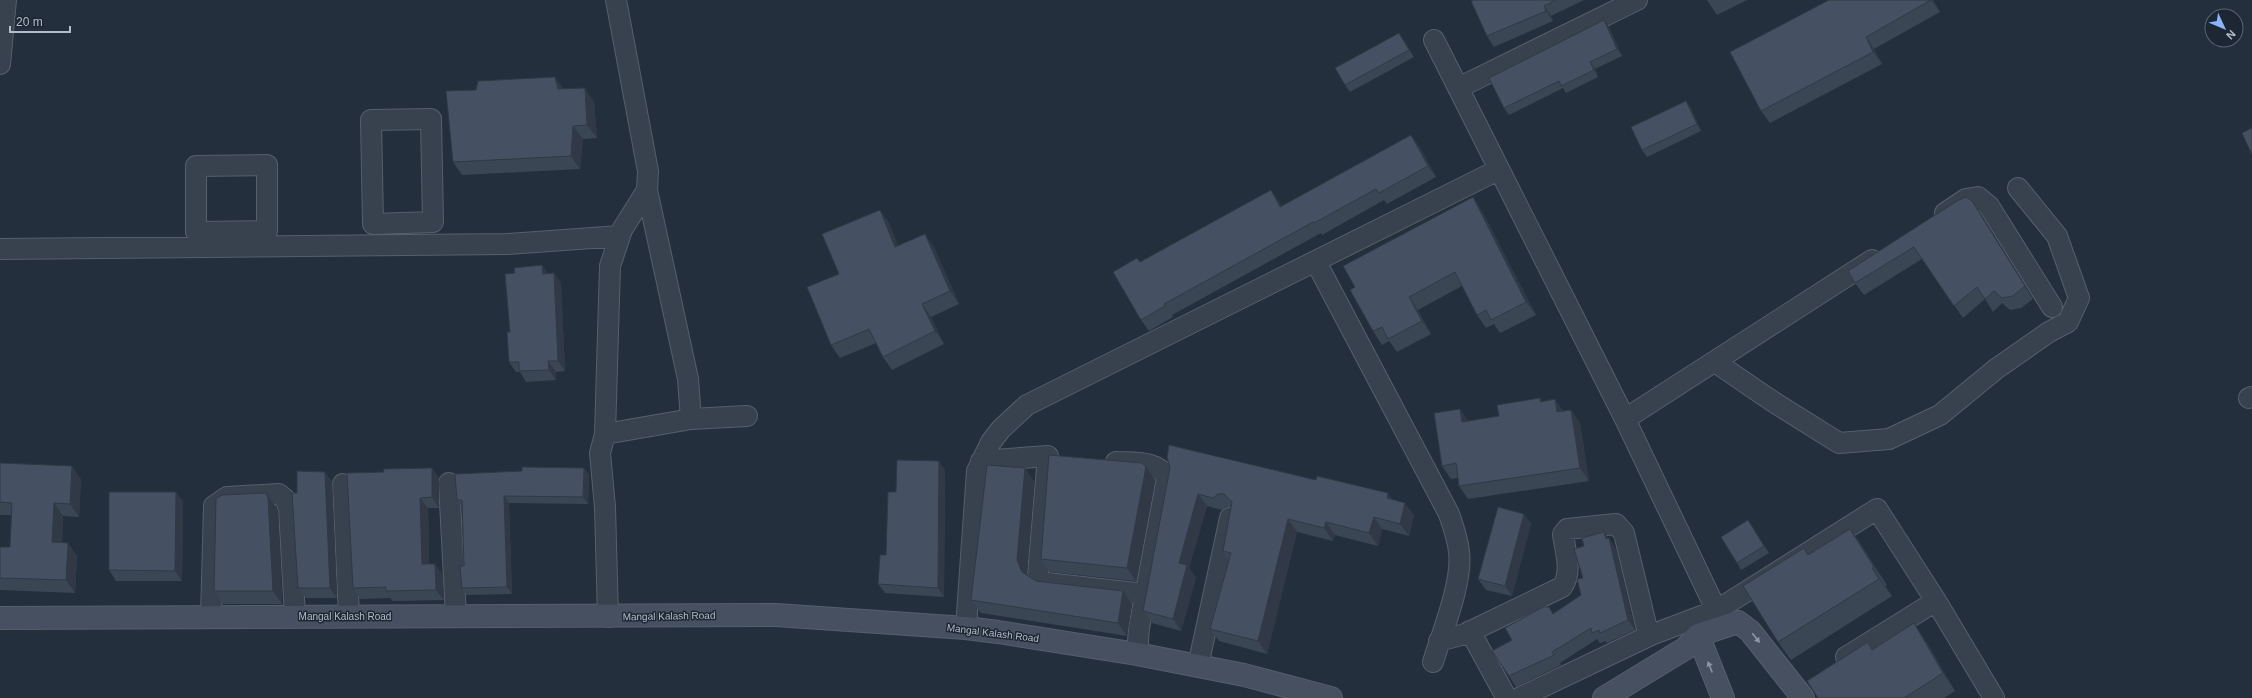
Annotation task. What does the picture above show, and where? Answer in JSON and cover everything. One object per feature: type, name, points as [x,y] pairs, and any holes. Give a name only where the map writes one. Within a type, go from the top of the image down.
[{"type":"street","points":[[0,64],[6,0]]},
{"type":"street","points":[[616,0],[646,154],[647,190],[688,380],[691,419]]},
{"type":"street","points":[[1458,88],[1637,0]]},
{"type":"street","points":[[1434,40],[1498,170],[1626,419],[1720,618]]},
{"type":"street","points":[[431,119],[433,222],[428,222],[373,224],[371,120],[431,119]]},
{"type":"street","points":[[202,240],[196,232],[196,166],[267,165],[267,231],[262,239]]},
{"type":"street","points":[[966,628],[977,471],[981,461],[1001,428],[1027,405],[1498,170]]},
{"type":"street","points":[[1715,362],[1772,401],[1840,443],[1889,439],[1940,415],[1996,369],[2049,332],[2068,322],[2079,298],[2057,236],[2018,188]]},
{"type":"street","points":[[608,617],[605,507],[600,453],[605,434],[609,274],[620,236],[647,190]]},
{"type":"street","points":[[1926,225],[1966,199],[1978,197],[1989,206],[2052,307]]},
{"type":"street","points":[[428,222],[428,245]]},
{"type":"street","points":[[0,249],[202,240],[262,239],[428,245],[507,244],[620,236]]},
{"type":"street","points":[[1626,419],[1887,250]]},
{"type":"street","points":[[1316,262],[1449,514],[1456,537],[1460,553],[1459,569],[1433,662]]},
{"type":"street","points":[[605,434],[691,419],[747,416]]},
{"type":"street","points":[[981,461],[1056,456],[1038,574],[1040,580],[1046,583],[1145,594]]},
{"type":"street","points":[[1094,460],[1156,465],[1164,472],[1167,478],[1145,594],[1137,654]]},
{"type":"street","points":[[449,482],[456,616]]},
{"type":"street","points":[[343,484],[349,616]]},
{"type":"street","points":[[211,616],[214,506],[227,497],[279,494],[286,500],[289,509],[295,616]]},
{"type":"street","points":[[1604,698],[1686,648],[1698,635],[1720,618],[1877,509],[1936,601],[1994,698]]},
{"type":"street","points":[[1198,666],[1230,518]]},
{"type":"street","points":[[1440,641],[1470,631],[1562,587],[1566,581],[1568,572],[1563,534],[1567,529],[1616,524],[1624,533],[1648,633],[1651,635]]},
{"type":"street","points":[[1832,665],[1936,601]]},
{"type":"street","name":"Mangal Kalash Road","points":[[0,618],[211,616],[608,617],[776,615],[966,628],[1137,654],[1244,675],[1331,698]]},
{"type":"street","points":[[1519,698],[1651,635],[1720,618],[1744,625],[1802,698]]},
{"type":"street","points":[[1470,631],[1508,698]]},
{"type":"street","points":[[1698,635],[1723,698]]},
{"type":"building","points":[[1556,0],[1544,6],[1546,11],[1487,36],[1471,1]]},
{"type":"building","points":[[1829,0],[1931,0],[1866,37],[1873,52],[1761,111],[1730,52]]},
{"type":"building","points":[[1604,20],[1617,49],[1590,62],[1594,70],[1561,86],[1559,81],[1504,108],[1489,78]]},
{"type":"building","points":[[1399,33],[1409,50],[1345,85],[1335,68]]},
{"type":"building","points":[[555,77],[558,89],[585,88],[587,125],[573,126],[571,156],[453,162],[446,91],[476,90],[478,81]]},
{"type":"building","points":[[1686,101],[1697,124],[1642,150],[1631,127]]},
{"type":"building","points":[[2252,128],[2252,155],[2242,133]]},
{"type":"building","points":[[1411,135],[1428,166],[1379,193],[1376,189],[1314,223],[1313,222],[1164,304],[1165,306],[1141,320],[1113,272],[1137,258],[1140,262],[1271,190],[1280,207]]},
{"type":"building","points":[[1473,197],[1526,302],[1491,320],[1486,310],[1477,315],[1455,272],[1409,297],[1422,321],[1388,339],[1382,327],[1373,331],[1350,290],[1355,287],[1343,266]]},
{"type":"building","points":[[1966,197],[1972,201],[2025,286],[2013,296],[2002,298],[1994,291],[1985,299],[1977,287],[1954,306],[1914,247],[1855,283],[1848,271],[1957,201]]},
{"type":"building","points":[[880,210],[895,247],[925,234],[950,291],[922,304],[935,331],[883,357],[869,329],[831,345],[807,287],[839,274],[822,234]]},
{"type":"building","points":[[542,265],[543,274],[554,273],[558,361],[548,361],[549,370],[519,371],[519,362],[509,362],[507,332],[510,332],[505,274],[515,273],[514,268]]},
{"type":"building","points":[[1540,398],[1540,402],[1555,399],[1557,412],[1571,410],[1580,468],[1459,486],[1456,463],[1442,466],[1434,413],[1460,409],[1462,422],[1499,416],[1497,405]]},
{"type":"building","points":[[1169,445],[1316,480],[1317,476],[1388,493],[1387,498],[1405,503],[1400,524],[1374,517],[1369,533],[1326,522],[1324,528],[1288,519],[1258,641],[1210,629],[1231,553],[1223,551],[1232,502],[1224,494],[1218,494],[1213,498],[1198,494],[1179,563],[1187,565],[1173,619],[1143,611],[1170,468],[1167,457]]},
{"type":"building","points":[[1049,455],[1142,463],[1146,467],[1127,568],[1041,559]]},
{"type":"building","points":[[897,460],[939,461],[938,588],[878,584],[880,555],[886,555],[888,492],[896,492]]},
{"type":"building","points":[[0,463],[72,466],[70,504],[54,503],[52,542],[68,543],[66,580],[0,578],[0,547],[10,547],[12,503],[0,502]]},
{"type":"building","points":[[987,465],[1025,468],[1017,560],[1022,572],[1036,581],[1123,591],[1118,623],[971,600]]},
{"type":"building","points":[[522,467],[584,468],[583,497],[504,496],[507,587],[462,588],[460,566],[464,566],[462,500],[457,500],[455,474],[522,471]]},
{"type":"building","points":[[432,468],[432,497],[420,498],[422,564],[435,564],[436,590],[386,591],[386,587],[353,588],[347,473],[384,472],[383,469]]},
{"type":"building","points":[[297,471],[325,472],[330,588],[298,588],[292,493],[297,493]]},
{"type":"building","points":[[109,492],[176,492],[175,571],[109,570]]},
{"type":"building","points":[[266,493],[268,498],[273,591],[214,591],[216,499],[222,495]]},
{"type":"building","points":[[1498,507],[1524,514],[1505,586],[1478,579]]},
{"type":"building","points":[[1748,520],[1764,546],[1737,563],[1721,537]]},
{"type":"building","points":[[1850,529],[1874,567],[1872,568],[1879,579],[1778,642],[1743,586],[1804,548],[1808,555]]},
{"type":"building","points":[[1604,532],[1606,539],[1609,538],[1628,620],[1600,633],[1599,630],[1592,633],[1591,628],[1552,652],[1554,655],[1509,676],[1492,651],[1512,640],[1505,628],[1543,607],[1549,607],[1553,614],[1581,595],[1577,579],[1583,578],[1574,549],[1584,546],[1582,538]]},
{"type":"building","points":[[1914,623],[1943,673],[1904,698],[1818,698],[1807,681],[1868,642],[1872,650]]}]
